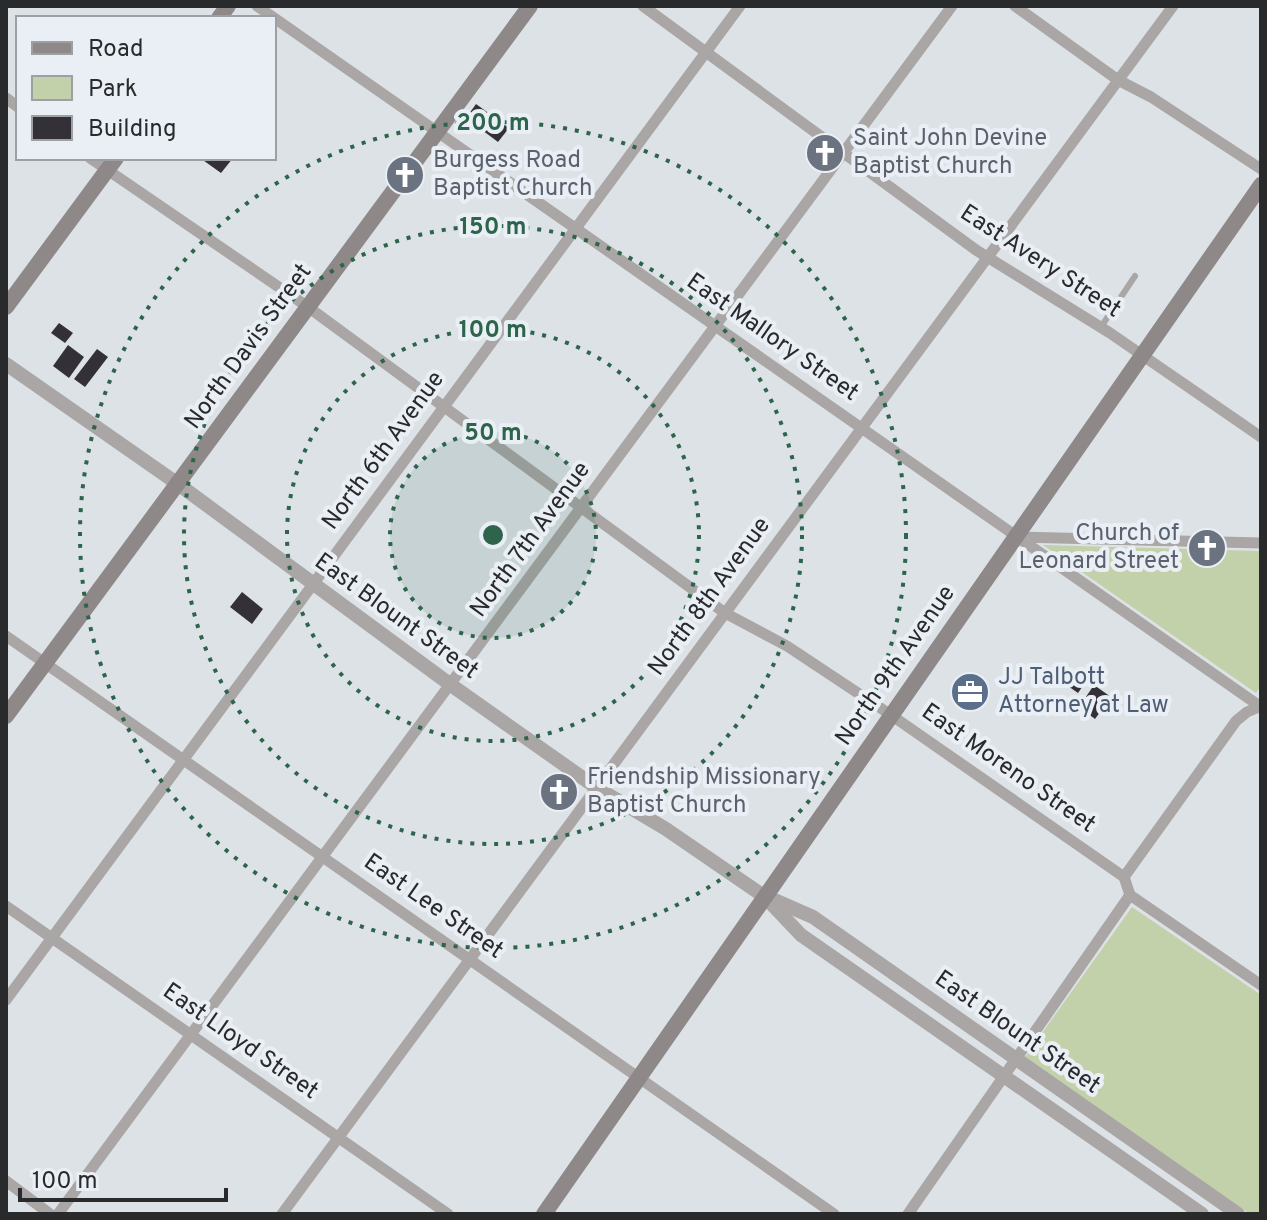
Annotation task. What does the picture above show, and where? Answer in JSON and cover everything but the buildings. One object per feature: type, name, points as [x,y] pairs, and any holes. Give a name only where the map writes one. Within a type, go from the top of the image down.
[{"type":"main road","name":"North Davis Street","points":[[6,716],[530,6]]},
{"type":"main road","points":[[6,307],[112,164]]},
{"type":"main road","name":"North 9th Avenue","points":[[544,1214],[1261,185]]},
{"type":"street","name":"East Avery Street","points":[[643,6],[988,258],[1101,327],[1261,437]]},
{"type":"street","name":"North 6th Avenue","points":[[6,1000],[740,6]]},
{"type":"street","name":"North 7th Avenue","points":[[58,1214],[952,6]]},
{"type":"street","points":[[1015,6],[1118,80],[1151,97],[1261,169]]},
{"type":"street","name":"North 8th Avenue","points":[[282,1214],[1173,6]]},
{"type":"street","name":"East Mallory Street","points":[[276,19],[1261,706]]},
{"type":"street","name":"East Moreno Street","points":[[112,164],[725,613],[787,646],[1124,877]]},
{"type":"street","name":"East Blount Street","points":[[6,364],[178,484],[597,788],[666,829],[765,897],[813,917],[1238,1214]]},
{"type":"street","points":[[1017,537],[1261,543]]},
{"type":"street","name":"East Lee Street","points":[[6,636],[834,1214]]},
{"type":"street","points":[[1261,706],[1236,721],[1124,877],[1130,895],[1261,985]]},
{"type":"street","points":[[908,1214],[1130,895]]},
{"type":"street","name":"East Blount Street","points":[[765,897],[801,935],[1202,1214]]},
{"type":"street","name":"East Lloyd Street","points":[[6,906],[448,1214]]},
{"type":"street","points":[[6,1181],[50,1214]]},
{"type":"lane","points":[[1101,327],[1135,276]]},
{"type":"green space","points":[[1043,545],[1261,551],[1261,686],[1256,693]]},
{"type":"green space","points":[[1132,907],[1261,995],[1261,1214],[1250,1214],[1025,1057]]},
{"type":"place","name":"Saint John Devine Baptist Church","points":[[825,153]]},
{"type":"place","name":"Burgess Road Baptist Church","points":[[405,175]]},
{"type":"place","name":"Church of Leonard Street","points":[[1207,548]]},
{"type":"place","name":"JJ Talbott Attorney at Law","points":[[970,692]]},
{"type":"place","name":"Friendship Missionary Baptist Church","points":[[559,792]]}]
